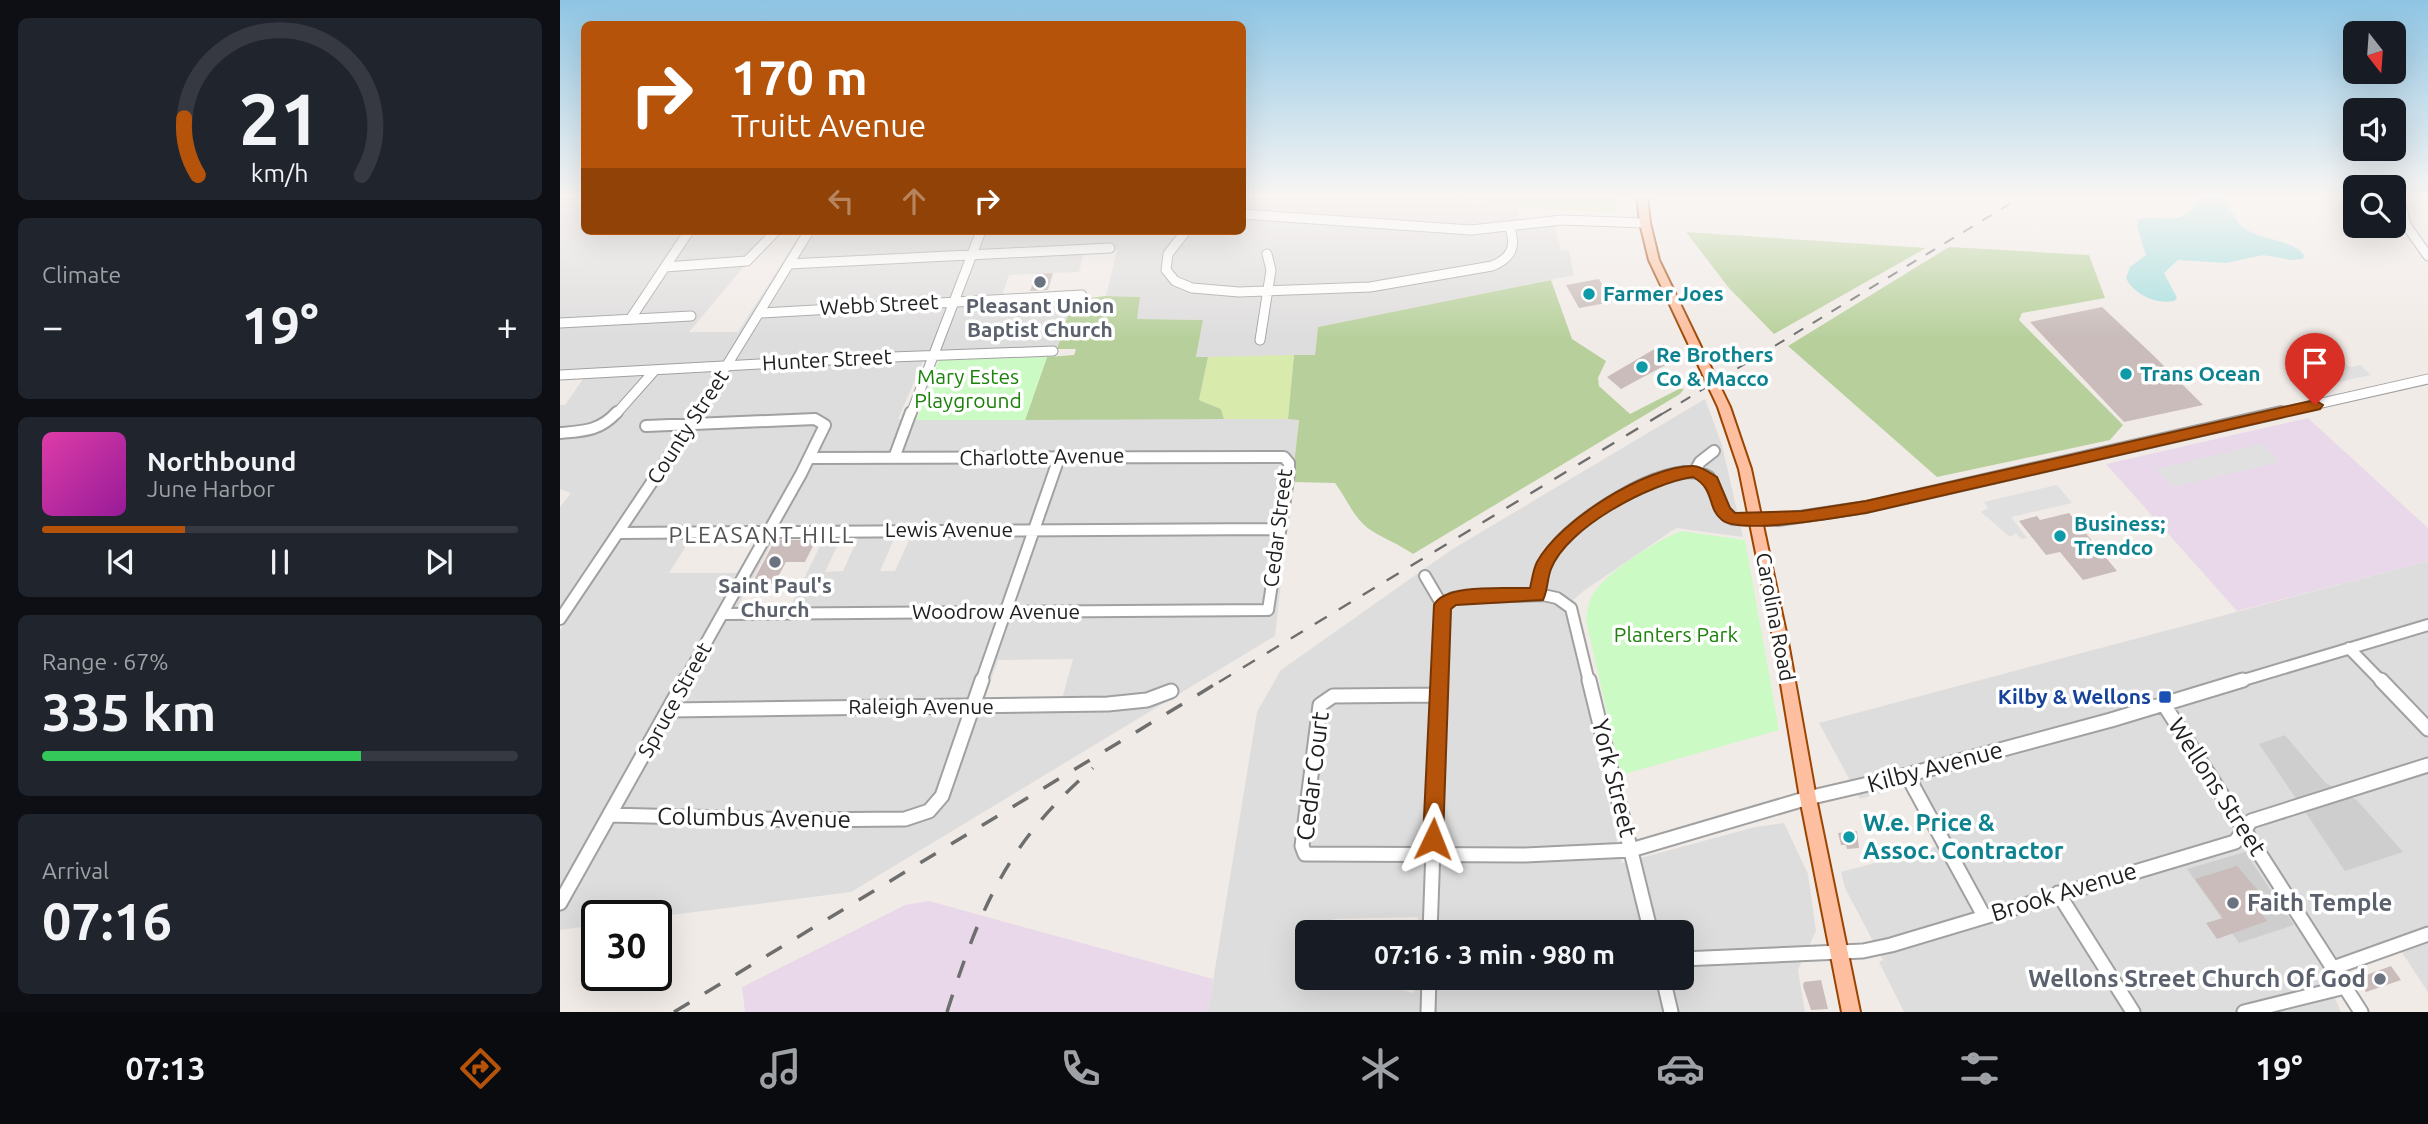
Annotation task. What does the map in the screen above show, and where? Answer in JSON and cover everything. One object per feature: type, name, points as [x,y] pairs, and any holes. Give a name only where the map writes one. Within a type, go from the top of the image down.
[{"type":"main road","name":"Carolina Road","points":[[1651,243],[1661,277],[1729,419],[1745,470],[1852,1012]]},
{"type":"street","points":[[631,318],[681,243]]},
{"type":"street","points":[[664,267],[747,261],[766,243]]},
{"type":"street","name":"County Street","points":[[560,619],[691,425],[802,243]]},
{"type":"street","points":[[894,458],[976,243]]},
{"type":"street","points":[[1176,243],[1165,261],[1167,272],[1177,283],[1200,291],[1268,291],[1369,287],[1492,266],[1512,253],[1513,243]]},
{"type":"street","points":[[789,264],[1110,248]]},
{"type":"street","points":[[1260,340],[1271,267],[1267,254]]},
{"type":"street","name":"Webb Street","points":[[760,313],[1082,295]]},
{"type":"street","points":[[560,323],[691,316]]},
{"type":"street","name":"Hunter Street","points":[[560,375],[729,365],[1053,352]]},
{"type":"street","points":[[560,433],[592,431],[607,424],[654,370]]},
{"type":"street","points":[[1442,605],[1453,598],[1537,595],[1544,565],[1559,544],[1583,522],[1650,482],[1671,475],[1695,471],[1712,481],[1728,516],[1736,520],[1802,517],[1866,507],[2428,379]]},
{"type":"street","name":"Spruce Street","points":[[560,904],[824,430],[823,422],[815,419],[691,425]]},
{"type":"street","points":[[646,426],[691,425]]},
{"type":"street","points":[[1695,471],[1700,462],[1713,451]]},
{"type":"street","name":"Charlotte Avenue","points":[[810,458],[1273,456]]},
{"type":"street","name":"Cedar Street","points":[[1268,610],[1289,463],[1284,457],[1273,456]]},
{"type":"street","name":"Columbus Avenue","points":[[610,815],[898,819],[929,811],[942,796],[1059,458]]},
{"type":"street","name":"Lewis Avenue","points":[[618,533],[1280,529]]},
{"type":"street","points":[[1425,576],[1442,605],[1430,920]]},
{"type":"street","name":"York Street","points":[[1537,595],[1565,603],[1574,614],[1648,920]]},
{"type":"street","name":"Woodrow Avenue","points":[[723,614],[1268,610]]},
{"type":"street","name":"Kilby Avenue","points":[[1305,853],[1310,856],[1433,855],[1599,853],[1631,850],[1808,798],[1907,775],[2163,703],[2428,625]]},
{"type":"street","points":[[2350,648],[2428,729]]},
{"type":"street","name":"Raleigh Avenue","points":[[669,710],[1133,702],[1171,691]]},
{"type":"street","name":"Cedar Court","points":[[1305,853],[1302,846],[1314,751],[1320,705],[1325,699],[1333,696],[1437,695]]},
{"type":"street","name":"Wellons Street","points":[[2163,703],[2361,1012]]},
{"type":"street","name":"Brook Avenue","points":[[1694,958],[1863,951],[1891,945],[2235,842],[2251,821],[2428,765]]},
{"type":"street","points":[[1907,775],[1984,916]]},
{"type":"street","points":[[2058,893],[2133,1012]]},
{"type":"street","points":[[2333,968],[2428,934]]},
{"type":"street","points":[[2244,1012],[2345,987]]},
{"type":"street","points":[[1428,1012],[1429,990]]},
{"type":"street","points":[[1666,990],[1671,1012]]},
{"type":"shaded area","points":[[560,243],[764,243],[689,332],[738,332],[794,243],[1559,243],[1561,251],[1569,250],[1574,275],[1318,327],[1315,355],[1196,358],[1203,320],[1136,319],[1139,297],[1106,296],[1117,250],[1084,252],[1079,272],[1009,275],[1000,302],[1073,300],[1057,349],[927,352],[898,419],[1299,419],[1275,636],[851,892],[672,915],[672,900],[581,900],[581,927],[560,930],[560,630],[572,613],[560,612],[560,507],[571,493],[560,489],[560,405],[565,405],[583,379],[560,380]],"holes":[[[895,537],[910,538],[895,571],[880,571]],[[691,538],[758,538],[737,573],[669,573]],[[824,538],[790,607],[737,608],[774,539]],[[841,538],[858,538],[843,571],[825,572]],[[1073,659],[1062,699],[984,700],[998,660]]]},
{"type":"shaded area","points":[[2344,362],[2350,367],[2360,365],[2371,375],[2330,384],[2313,369]]},
{"type":"shaded area","points":[[1705,399],[1722,445],[1743,537],[1676,528],[1582,592],[1565,608],[1622,863],[1755,827],[1784,823],[1808,874],[1816,931],[1798,970],[1805,1012],[1208,1012],[1257,712],[1281,670],[1451,550]]},
{"type":"shaded area","points":[[2308,418],[2428,528],[2428,561],[2237,611],[2106,464]]},
{"type":"shaded area","points":[[2263,444],[2280,462],[2173,487],[2156,469]]},
{"type":"shaded area","points":[[2057,485],[2072,503],[2011,517],[2027,538],[2021,539],[2016,533],[2010,537],[1981,512],[1988,508],[1984,502]]},
{"type":"shaded area","points":[[2428,561],[2428,992],[2401,951],[2326,977],[2341,1012],[1904,1012],[1879,962],[1883,960],[1845,888],[1841,872],[1950,843],[1916,783],[1860,799],[1819,723]],"holes":[[[2285,735],[2326,783],[2357,800],[2402,852],[2260,744]]]},
{"type":"shaded area","points":[[2285,735],[2326,783],[2357,800],[2403,852],[2345,871],[2259,744]]},
{"type":"shaded area","points":[[2245,852],[2294,925],[2239,943],[2187,869]]},
{"type":"shaded area","points":[[929,901],[1213,979],[1208,1012],[745,1012],[742,987],[905,905]]},
{"type":"green space","points":[[1695,243],[1854,243],[1926,248],[1774,334],[1729,288]]},
{"type":"green space","points":[[1949,247],[2089,255],[2105,298],[2022,313],[2019,320],[2123,425],[2110,440],[1937,477],[1788,346]]},
{"type":"green space","points":[[1551,280],[1572,339],[1606,361],[1598,378],[1599,386],[1630,414],[1679,389],[1684,389],[1680,394],[1413,554],[1363,524],[1335,483],[1292,482],[1299,420],[1288,419],[1294,355],[1315,355],[1318,327]]},
{"type":"green space","points":[[1106,296],[1140,297],[1137,319],[1203,320],[1196,357],[1208,357],[1199,400],[1221,409],[1224,419],[1025,420],[1047,357],[1074,355],[1076,349],[1057,349],[1073,300]]},
{"type":"green space","points":[[1294,355],[1288,419],[1224,419],[1221,409],[1199,400],[1208,357]]},
{"type":"green space","name":"Mary Estes Playground","points":[[1047,357],[1025,420],[916,420],[939,360]]},
{"type":"green space","name":"Planters Park","points":[[1681,531],[1745,540],[1779,730],[1621,775],[1586,620],[1588,606],[1597,589],[1618,569],[1644,550]]},
{"type":"water","points":[[2142,243],[2285,243],[2304,255],[2303,259],[2292,260],[2263,255],[2226,263],[2178,260],[2164,273],[2177,298],[2167,302],[2153,300],[2140,293],[2126,278],[2130,267],[2146,255]]},
{"type":"building","name":"Pleasant Union Baptist Church","points":[[1053,273],[1048,290],[1030,291],[1036,274]]},
{"type":"building","name":"Farmer Joes","points":[[1599,279],[1612,302],[1579,308],[1566,285]]},
{"type":"building","name":"Trans Ocean","points":[[2102,307],[2203,405],[2124,422],[2030,322]]},
{"type":"building","name":"Re Brothers Co & Macco","points":[[1663,344],[1674,352],[1675,356],[1671,358],[1673,361],[1621,389],[1607,377]]},
{"type":"building","name":"Business; Trendco","points":[[2069,513],[2117,571],[2083,580],[2060,552],[2046,555],[2019,521],[2037,516],[2040,520]]},
{"type":"building","name":"Saint Paul's Church","points":[[775,540],[816,540],[805,562],[786,562],[774,584],[751,585]]},
{"type":"building","name":"W.e. Price & Assoc. Contractor","points":[[1857,831],[1859,848],[1847,849],[1846,845],[1841,845],[1838,833]]},
{"type":"building","name":"Faith Temple","points":[[2237,866],[2262,895],[2250,898],[2267,921],[2217,939],[2206,923],[2223,918],[2195,879]]},
{"type":"building","name":"Wellons Street Church Of God","points":[[2391,966],[2401,980],[2366,992],[2358,978]]},
{"type":"building","points":[[1821,980],[1828,1009],[1811,1010],[1804,982]]},
{"type":"railway","points":[[1662,414],[1945,243]]},
{"type":"railway","points":[[1219,682],[1665,412]]},
{"type":"railway","points":[[674,1012],[1222,680]]},
{"type":"railway","points":[[947,1012],[972,940],[1000,878],[1039,823],[1093,768]]},
{"type":"place","name":"Pleasant Union Baptist Church","points":[[1040,282]]},
{"type":"place","name":"Farmer Joes","points":[[1589,294]]},
{"type":"place","name":"Re Brothers Co & Macco","points":[[1642,367]]},
{"type":"place","name":"Trans Ocean","points":[[2126,374]]},
{"type":"place","name":"Business; Trendco","points":[[2060,536]]},
{"type":"place","name":"Saint Paul's Church","points":[[775,562]]},
{"type":"place","name":"Kilby & Wellons","points":[[2165,697]]},
{"type":"place","name":"W.e. Price & Assoc. Contractor","points":[[1849,837]]},
{"type":"place","name":"Faith Temple","points":[[2233,903]]},
{"type":"place","name":"Wellons Street Church Of God","points":[[2380,979]]},
{"type":"district","name":"PLEASANT HILL","points":[[762,535]]},
{"type":"route","points":[[1433,839],[1442,605],[1453,598],[1537,595],[1539,577],[1544,565],[1565,537],[1590,516],[1650,482],[1695,471],[1712,481],[1723,511],[1729,517],[1736,520],[1802,517],[1866,507],[2315,405]]}]
